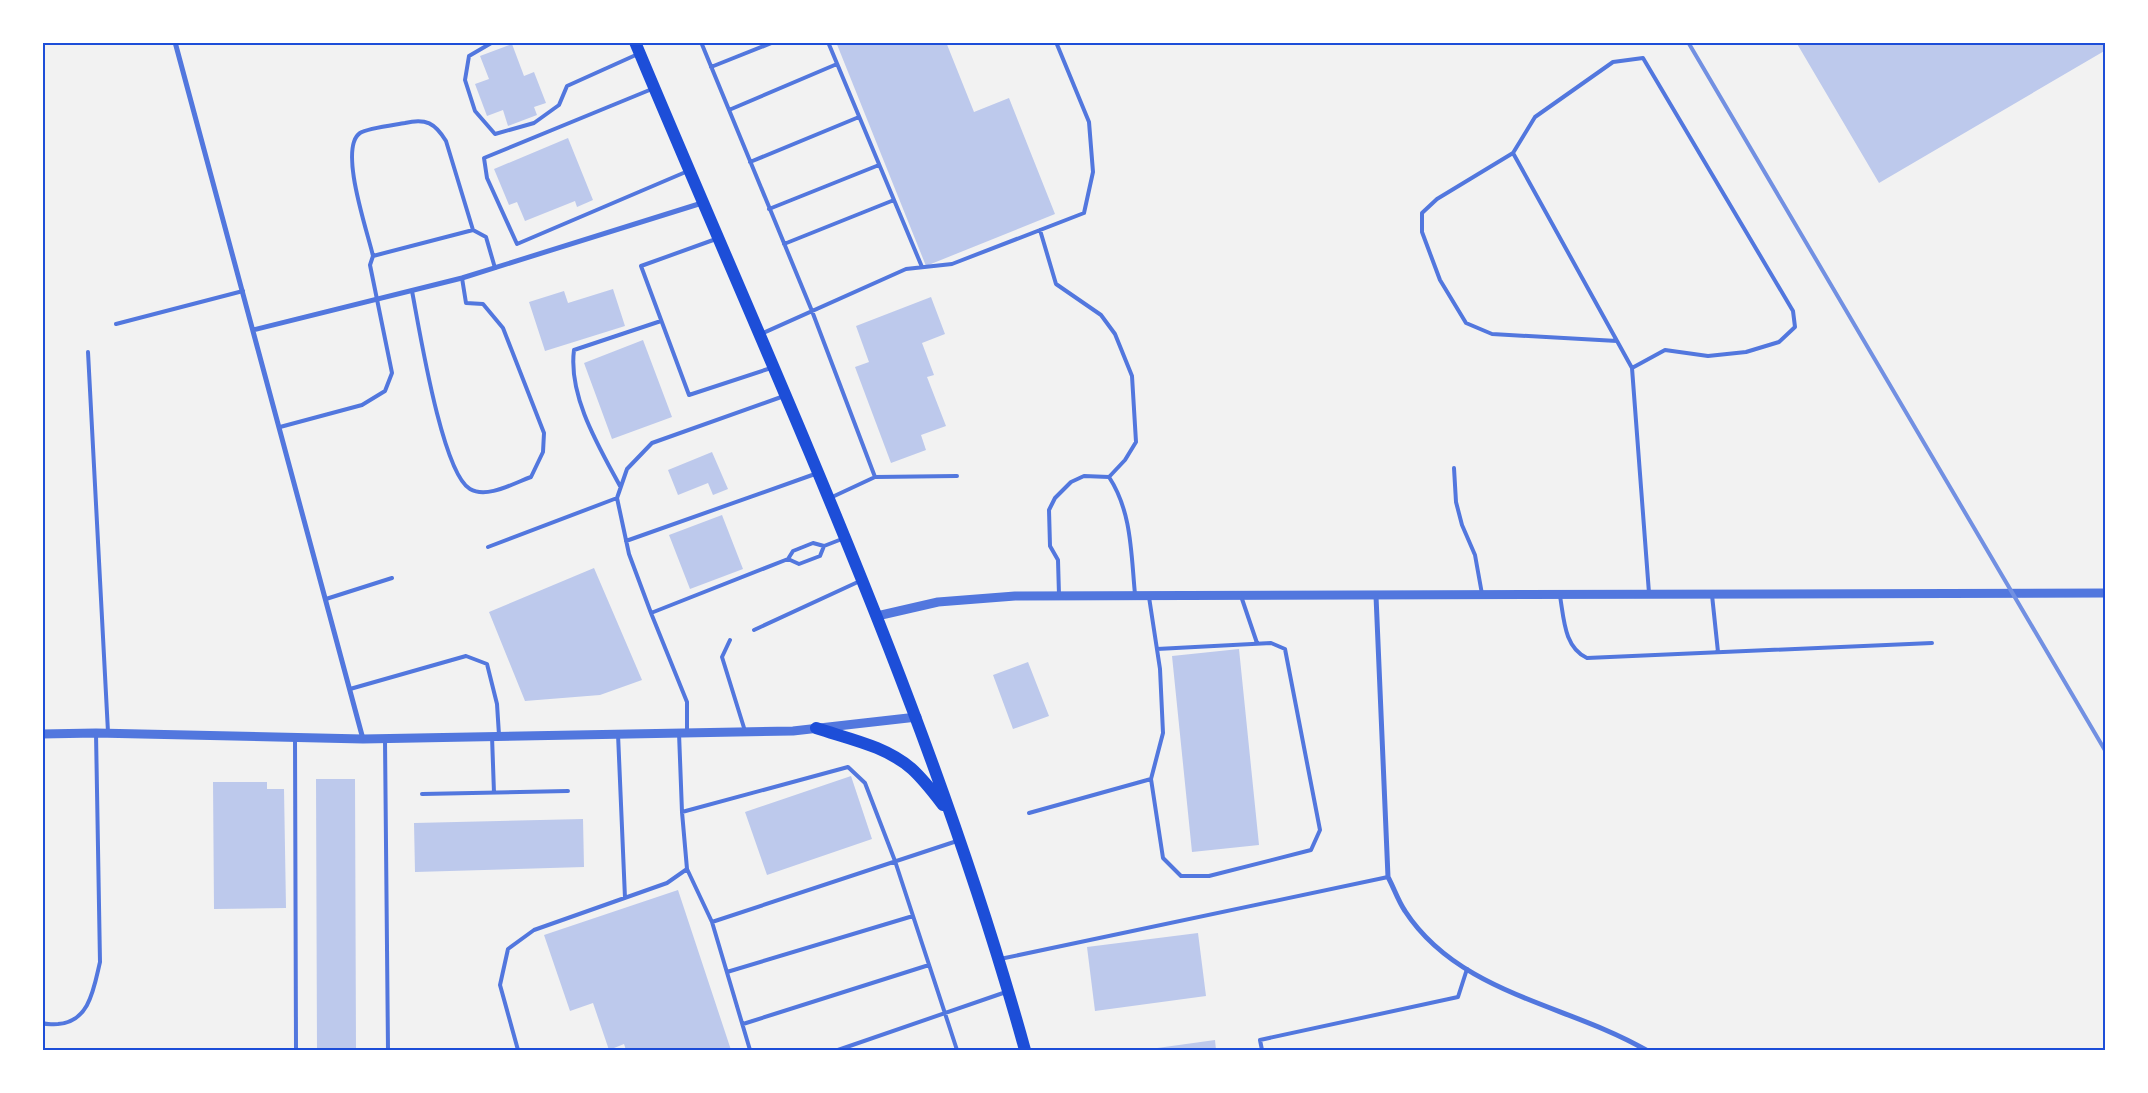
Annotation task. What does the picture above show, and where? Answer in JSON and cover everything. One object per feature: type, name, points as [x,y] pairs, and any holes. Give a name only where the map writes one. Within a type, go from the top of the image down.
[{"type":"main road","points":[[637,48],[862,580],[917,717],[1000,959],[1025,1050]]},
{"type":"main road","points":[[816,728],[872,746],[901,761],[923,780],[950,814]]},
{"type":"street","points":[[175,42],[364,739]]},
{"type":"street","points":[[254,330],[462,278],[703,203]]},
{"type":"street","points":[[877,616],[938,602],[1015,596],[1649,596],[1712,594],[2106,593]]},
{"type":"street","points":[[1376,596],[1388,877],[1405,911],[1421,931],[1448,957],[1487,982],[1646,1050]]},
{"type":"street","points":[[42,734],[96,733],[364,739],[745,732],[816,728],[917,717]]},
{"type":"lane","points":[[493,42],[469,56],[465,80],[474,112],[495,134],[534,123],[559,105],[567,86],[637,48]]},
{"type":"lane","points":[[701,42],[812,311],[875,477]]},
{"type":"lane","points":[[711,67],[774,42]]},
{"type":"lane","points":[[828,42],[922,267]]},
{"type":"lane","points":[[759,335],[906,268],[952,264],[1084,213],[1093,172],[1089,122],[1056,42]]},
{"type":"lane","points":[[1616,341],[1492,334],[1466,323],[1440,280],[1422,232],[1422,213],[1437,199],[1513,153],[1535,118],[1612,62],[1643,58],[1794,311],[1795,327],[1779,342],[1746,352],[1708,356],[1665,350],[1632,368]]},
{"type":"lane","points":[[729,110],[838,64]]},
{"type":"lane","points":[[654,88],[484,158],[487,178],[517,244],[689,171]]},
{"type":"lane","points":[[750,162],[859,116]]},
{"type":"lane","points":[[280,426],[362,405],[385,391],[392,373],[370,265],[373,256],[356,188],[351,159],[354,140],[360,133],[412,121],[425,120],[439,129],[446,141],[473,230]]},
{"type":"lane","points":[[1513,153],[1632,368],[1649,596]]},
{"type":"lane","points":[[769,209],[879,165]]},
{"type":"lane","points":[[784,244],[894,200]]},
{"type":"lane","points":[[373,256],[473,230],[486,237],[495,268]]},
{"type":"lane","points":[[1040,230],[1056,284],[1101,315],[1115,334],[1132,376],[1136,442],[1125,460],[1109,477],[1084,476],[1071,482],[1056,498],[1049,510],[1050,546],[1058,560],[1059,597]]},
{"type":"lane","points":[[718,239],[641,266],[689,395],[772,367]]},
{"type":"lane","points":[[412,291],[443,440],[449,456],[459,479],[471,490],[494,492],[531,476],[543,452],[544,433],[503,328],[483,304],[466,303],[462,278]]},
{"type":"lane","points":[[116,324],[243,291]]},
{"type":"lane","points":[[621,486],[598,446],[578,396],[572,368],[574,350],[661,321]]},
{"type":"lane","points":[[88,352],[108,734]]},
{"type":"lane","points":[[750,1050],[712,922],[687,869],[682,812],[683,733],[687,702],[651,613],[626,541],[616,498],[627,469],[652,443],[784,396]]},
{"type":"lane","points":[[1454,468],[1456,502],[1462,525],[1475,556],[1483,596]]},
{"type":"lane","points":[[626,541],[817,473]]},
{"type":"lane","points":[[828,499],[875,477],[957,476]]},
{"type":"lane","points":[[1109,477],[1115,487],[1128,522],[1135,597]]},
{"type":"lane","points":[[488,547],[616,498]]},
{"type":"lane","points":[[651,613],[788,559],[793,551],[813,543],[824,546],[844,538]]},
{"type":"lane","points":[[788,559],[799,564],[820,556],[824,546]]},
{"type":"lane","points":[[326,598],[392,578]]},
{"type":"lane","points":[[754,630],[862,580]]},
{"type":"lane","points":[[1712,594],[1718,652]]},
{"type":"lane","points":[[1241,595],[1257,644]]},
{"type":"lane","points":[[1560,596],[1571,645],[1577,652],[1587,658],[1932,643]]},
{"type":"lane","points":[[1149,597],[1157,649],[1163,733],[1151,779],[1163,858],[1182,876],[1209,876],[1311,850],[1320,830],[1285,648],[1271,643],[1157,649]]},
{"type":"lane","points":[[730,640],[722,657],[745,732]]},
{"type":"lane","points":[[350,689],[466,656],[487,664],[497,704],[494,793]]},
{"type":"lane","points":[[42,1023],[68,1023],[85,1010],[94,989],[100,962],[96,733]]},
{"type":"lane","points":[[618,734],[625,898]]},
{"type":"lane","points":[[295,737],[296,1050]]},
{"type":"lane","points":[[385,738],[388,1050]]},
{"type":"lane","points":[[682,812],[848,768],[865,783],[895,861],[957,1050]]},
{"type":"lane","points":[[1029,813],[1151,779]]},
{"type":"lane","points":[[422,794],[568,791]]},
{"type":"lane","points":[[712,922],[959,840]]},
{"type":"lane","points":[[518,1050],[500,985],[508,949],[534,930],[667,883],[687,869]]},
{"type":"lane","points":[[1000,959],[1388,877]]},
{"type":"lane","points":[[727,972],[913,916]]},
{"type":"lane","points":[[743,1024],[929,965]]},
{"type":"lane","points":[[1262,1050],[1260,1040],[1458,998],[1467,969]]},
{"type":"lane","points":[[838,1050],[1009,991]]},
{"type":"lane","points":[[1098,1050],[1104,1050]]},
{"type":"building","points":[[836,42],[946,42],[974,112],[1009,98],[1055,214],[926,266]]},
{"type":"building","points":[[1796,42],[2106,42],[2106,50],[1879,183]]},
{"type":"building","points":[[512,44],[524,76],[534,72],[546,103],[534,107],[537,115],[508,126],[503,110],[487,116],[475,84],[489,79],[480,56]]},
{"type":"building","points":[[568,138],[593,200],[577,207],[575,201],[525,221],[517,202],[509,205],[494,169]]},
{"type":"building","points":[[613,289],[625,326],[545,351],[529,302],[564,291],[568,303]]},
{"type":"building","points":[[931,297],[945,334],[922,343],[934,375],[927,377],[946,426],[921,435],[926,450],[891,463],[855,367],[869,362],[856,326]]},
{"type":"building","points":[[643,340],[672,417],[612,439],[584,363]]},
{"type":"building","points":[[712,452],[728,489],[713,495],[708,483],[678,495],[668,470]]},
{"type":"building","points":[[722,515],[743,569],[690,589],[669,535]]},
{"type":"building","points":[[594,568],[642,680],[600,695],[525,701],[489,612]]},
{"type":"building","points":[[1239,649],[1259,845],[1192,852],[1172,656]]},
{"type":"building","points":[[1028,662],[1049,716],[1013,729],[993,675]]},
{"type":"building","points":[[851,776],[872,839],[767,875],[745,812]]},
{"type":"building","points":[[316,779],[355,779],[356,1050],[317,1050]]},
{"type":"building","points":[[213,782],[267,782],[267,789],[284,789],[286,908],[214,909]]},
{"type":"building","points":[[583,819],[584,867],[415,872],[414,823]]},
{"type":"building","points":[[678,890],[731,1050],[626,1050],[624,1044],[609,1050],[593,1003],[570,1011],[544,935]]},
{"type":"building","points":[[1198,933],[1206,996],[1095,1011],[1087,947]]},
{"type":"building","points":[[1215,1040],[1216,1050],[1150,1050],[1150,1049]]},
{"type":"railway","points":[[1688,42],[2106,752]]}]
